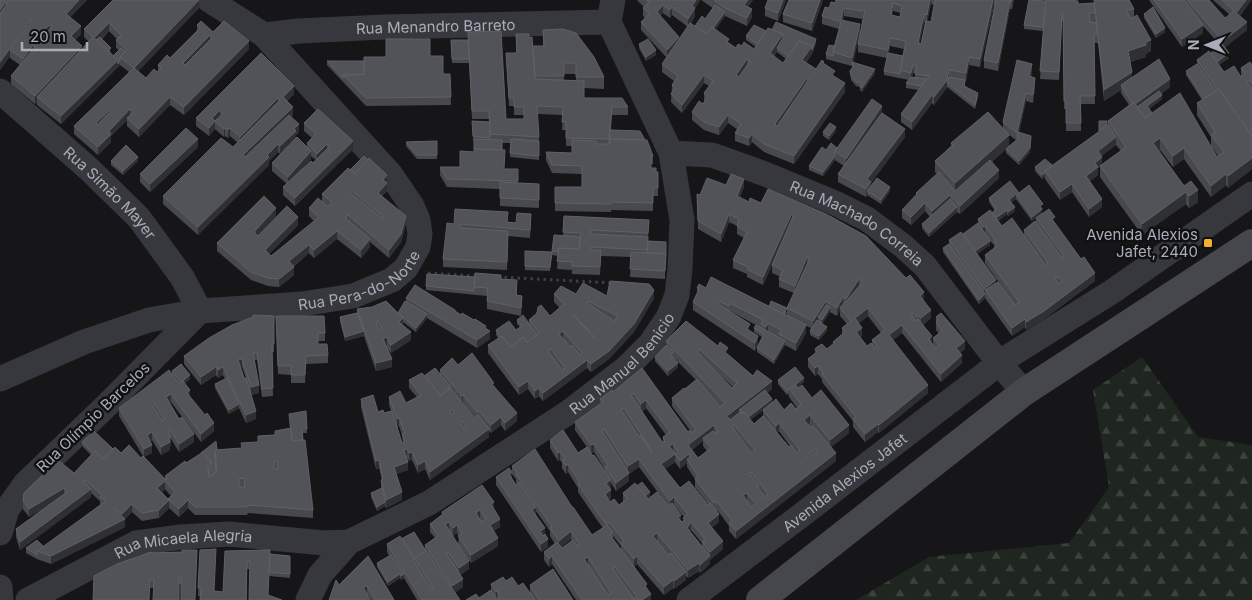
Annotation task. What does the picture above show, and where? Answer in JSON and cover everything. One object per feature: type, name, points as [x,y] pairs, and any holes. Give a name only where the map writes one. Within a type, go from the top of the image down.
[{"type":"main road","points":[[760,600],[1024,392],[1252,243]]},
{"type":"street","name":"Rua Pera-do-Norte","points":[[0,379],[84,342],[149,320],[200,310],[302,304],[353,296],[392,280],[406,268],[418,246],[420,234],[418,220],[412,206],[391,175],[264,36],[209,0]]},
{"type":"street","name":"Rua Menandro Barreto","points":[[264,36],[611,11]]},
{"type":"street","name":"Rua Manuel Benicio","points":[[308,600],[320,575],[350,542],[429,503],[569,412],[619,374],[651,342],[669,316],[677,295],[682,220],[671,153],[611,11]]},
{"type":"street","name":"Rua Simão Mayer","points":[[0,91],[90,170],[139,218],[182,277],[200,310]]},
{"type":"street","name":"Rua Machado Correia","points":[[671,153],[712,155],[765,174],[867,219],[903,246],[925,266],[999,363]]},
{"type":"street","name":"Avenida Alexios Jafet","points":[[689,600],[999,363],[1113,291],[1252,194]]},
{"type":"street","name":"Rua Olímpio Barcelos","points":[[0,533],[7,509],[26,483],[108,404],[200,310]]},
{"type":"street","points":[[999,363],[1024,392]]},
{"type":"street","name":"Rua Micaela Alegria","points":[[28,600],[136,543],[167,538],[229,534],[324,543],[350,542]]},
{"type":"street","points":[[0,587],[1,600]]},
{"type":"path","points":[[406,268],[422,273],[481,276]]},
{"type":"path","points":[[491,277],[618,284]]},
{"type":"green space","points":[[1142,357],[1198,437],[1252,445],[1252,600],[856,600],[929,557],[1069,543],[1109,487],[1093,390]]},
{"type":"building","points":[[0,0],[79,0],[66,14],[81,26],[71,36],[82,46],[35,96],[11,76],[35,47],[33,45],[23,59],[10,50],[32,21],[0,62],[0,13],[7,4],[6,2],[0,10]],"holes":[[[50,25],[52,26],[46,34],[42,31]]]},
{"type":"building","points":[[113,0],[199,0],[134,68],[120,57],[127,50],[116,40],[121,35],[109,23],[94,38],[118,60],[61,116],[37,97],[93,37],[84,29]]},
{"type":"building","points":[[646,0],[696,0],[692,6],[695,8],[688,19],[672,7],[670,10],[663,5],[657,12],[679,37],[667,50],[641,22],[649,14],[643,8],[649,2]]},
{"type":"building","points":[[714,0],[748,0],[744,5],[752,9],[747,18],[725,8]]},
{"type":"building","points":[[768,0],[783,0],[778,13],[765,8]]},
{"type":"building","points":[[789,0],[820,0],[812,23],[783,14]]},
{"type":"building","points":[[836,0],[930,0],[927,15],[924,14],[918,43],[921,44],[926,21],[931,22],[935,0],[993,0],[980,59],[969,57],[966,73],[949,70],[947,80],[934,97],[932,95],[912,122],[901,114],[929,76],[915,74],[917,66],[913,65],[911,73],[900,70],[906,41],[890,38],[888,50],[858,44],[865,10],[844,8],[843,10],[841,20],[860,24],[852,58],[833,52],[841,22],[822,16],[825,7],[829,8],[831,2],[835,3]],"holes":[[[893,3],[902,6],[900,17],[891,15]]]},
{"type":"building","points":[[996,0],[1012,0],[1010,1],[998,63],[984,60]]},
{"type":"building","points":[[1029,0],[1046,1],[1043,27],[1024,25]]},
{"type":"building","points":[[1046,0],[1071,0],[1078,1],[1078,4],[1094,3],[1095,13],[1089,13],[1090,22],[1096,23],[1098,35],[1094,35],[1095,96],[1080,96],[1081,123],[1066,123],[1063,13],[1059,72],[1040,71]]},
{"type":"building","points":[[1094,0],[1129,0],[1134,9],[1126,10],[1131,19],[1137,15],[1151,40],[1146,42],[1146,45],[1128,51],[1132,72],[1104,90]]},
{"type":"building","points":[[1154,0],[1184,0],[1203,25],[1182,39]]},
{"type":"building","points":[[1187,0],[1209,0],[1225,18],[1234,11],[1222,0],[1246,0],[1236,13],[1247,22],[1223,41]]},
{"type":"building","points":[[715,5],[725,12],[707,34],[695,26],[702,16],[705,19]]},
{"type":"building","points":[[1153,7],[1165,28],[1156,34],[1144,14]]},
{"type":"building","points":[[201,21],[213,32],[224,21],[249,41],[184,107],[170,97],[139,129],[127,118],[134,112],[130,109],[109,131],[111,134],[98,147],[74,126],[134,68],[146,78],[154,69],[157,72],[161,68],[158,65],[167,55],[170,58],[200,28],[197,25]],"holes":[[[210,35],[212,38],[185,65],[183,63]],[[111,111],[97,125],[96,123]]]},
{"type":"building","points":[[776,22],[816,39],[812,50],[812,46],[799,41],[788,56],[777,48],[783,38],[783,34],[772,30]]},
{"type":"building","points":[[690,23],[707,34],[712,27],[729,39],[727,42],[736,48],[738,44],[742,46],[744,42],[754,49],[768,28],[783,34],[770,53],[783,63],[799,41],[812,46],[802,60],[816,69],[822,60],[823,63],[835,71],[832,75],[845,83],[794,156],[764,144],[752,134],[749,138],[735,133],[741,124],[728,115],[719,127],[704,122],[692,112],[699,101],[703,104],[708,96],[704,93],[713,81],[704,75],[682,105],[671,94],[675,88],[672,85],[678,76],[662,64]],"holes":[[[747,59],[750,61],[739,77],[736,75]],[[807,78],[809,79],[777,126],[775,124]]]},
{"type":"building","points":[[754,25],[766,31],[757,44],[746,36]]},
{"type":"building","points":[[563,29],[576,33],[594,57],[604,77],[576,77],[576,63],[564,63],[564,76],[535,76],[533,46],[544,46],[543,30]]},
{"type":"building","points":[[501,31],[506,119],[524,119],[524,107],[514,107],[514,98],[509,98],[506,53],[517,53],[516,34],[529,34],[529,38],[532,37],[535,79],[584,81],[584,98],[622,98],[628,107],[612,107],[609,139],[566,138],[566,122],[562,122],[563,107],[537,106],[539,137],[490,134],[489,111],[472,111],[468,32]]},
{"type":"building","points":[[100,37],[111,48],[108,51],[96,40]]},
{"type":"building","points":[[386,39],[430,39],[430,56],[443,56],[443,74],[450,74],[451,97],[366,98],[343,75],[364,74],[364,57],[386,57]]},
{"type":"building","points":[[648,39],[656,50],[646,57],[639,44]]},
{"type":"building","points":[[451,40],[468,40],[469,59],[452,59]]},
{"type":"building","points":[[829,45],[834,46],[833,56],[826,54]]},
{"type":"building","points":[[1223,45],[1229,53],[1217,62],[1211,53]]},
{"type":"building","points":[[121,48],[125,52],[120,57],[118,64],[118,60],[113,56]]},
{"type":"building","points":[[1209,51],[1224,72],[1234,66],[1241,77],[1245,74],[1241,68],[1250,62],[1252,65],[1252,84],[1250,80],[1247,82],[1252,89],[1252,136],[1197,60]]},
{"type":"building","points":[[261,53],[294,86],[283,97],[293,107],[243,155],[245,157],[289,115],[299,124],[294,129],[296,131],[280,146],[278,144],[267,155],[269,157],[198,227],[163,196],[221,138],[233,147],[280,100],[278,98],[240,137],[230,128],[228,130],[224,129],[215,121],[209,128],[196,118]],"holes":[[[220,110],[223,114],[215,121],[212,118]]]},
{"type":"building","points":[[888,53],[903,56],[900,74],[884,71]]},
{"type":"building","points":[[1159,59],[1170,79],[1135,104],[1134,102],[1132,103],[1121,85]]},
{"type":"building","points":[[1017,60],[1032,64],[1029,76],[1035,78],[1033,95],[1026,93],[1017,133],[1003,122]]},
{"type":"building","points":[[327,61],[364,61],[364,74],[343,75],[343,78]]},
{"type":"building","points":[[852,62],[875,69],[862,88],[860,86],[862,83],[856,82],[851,76]]},
{"type":"building","points":[[1197,64],[1216,91],[1204,99],[1186,71]]},
{"type":"building","points":[[911,77],[926,79],[921,86],[906,83]]},
{"type":"building","points":[[949,77],[965,80],[964,86],[978,93],[975,105],[947,83]]},
{"type":"building","points":[[1219,89],[1252,136],[1252,158],[1211,186],[1184,148],[1173,156],[1160,138],[1153,143],[1184,186],[1191,181],[1198,190],[1189,196],[1186,192],[1142,224],[1100,166],[1126,147],[1108,121],[1134,102],[1145,118],[1180,93],[1217,157],[1224,152],[1211,135],[1215,132],[1197,103]]},
{"type":"building","points":[[1159,91],[1162,95],[1147,106],[1152,113],[1145,118],[1137,107]]},
{"type":"building","points":[[872,99],[882,106],[846,159],[835,151]]},
{"type":"building","points":[[318,109],[353,141],[295,198],[283,187],[311,161],[313,163],[329,147],[327,144],[317,154],[307,143],[316,134],[304,123]]},
{"type":"building","points":[[988,112],[1009,135],[955,183],[935,161],[953,145],[951,143]]},
{"type":"building","points":[[882,113],[905,129],[867,179],[871,182],[866,189],[838,174]]},
{"type":"building","points":[[472,121],[490,122],[490,138],[473,136]]},
{"type":"building","points":[[1099,121],[1107,121],[1107,125],[1099,131]]},
{"type":"building","points":[[830,123],[836,127],[829,136],[823,132]]},
{"type":"building","points":[[1108,125],[1116,137],[1098,151],[1102,157],[1095,163],[1098,167],[1086,176],[1102,199],[1089,209],[1072,184],[1060,192],[1045,171]]},
{"type":"building","points":[[186,128],[198,139],[150,184],[140,174]]},
{"type":"building","points":[[610,130],[640,131],[645,140],[610,139],[609,143]]},
{"type":"building","points":[[1018,132],[1031,136],[1030,148],[1019,161],[1006,149],[1019,138],[1017,137]]},
{"type":"building","points":[[297,137],[311,151],[288,177],[272,163]]},
{"type":"building","points":[[474,139],[502,140],[502,150],[474,149]]},
{"type":"building","points":[[511,139],[539,141],[539,156],[510,153]]},
{"type":"building","points":[[610,139],[647,140],[653,156],[651,156],[651,168],[656,168],[656,172],[658,172],[658,188],[653,188],[653,203],[555,203],[555,187],[582,187],[582,166],[552,165],[546,152],[572,153],[572,140],[596,141],[596,144],[610,144]]},
{"type":"building","points":[[437,141],[437,155],[417,155],[406,142]]},
{"type":"building","points":[[831,143],[837,148],[835,156],[823,172],[809,166],[822,147],[826,150]]},
{"type":"building","points":[[126,145],[138,157],[123,171],[111,161]]},
{"type":"building","points":[[474,149],[505,150],[504,169],[518,169],[518,181],[447,179],[440,167],[460,167],[460,151],[474,152]]},
{"type":"building","points":[[364,156],[368,160],[355,174],[350,170]]},
{"type":"building","points":[[369,158],[387,175],[383,180],[387,183],[378,193],[406,216],[401,234],[389,250],[348,215],[345,218],[370,239],[361,250],[337,231],[314,250],[309,245],[289,261],[294,267],[279,279],[268,278],[251,272],[217,243],[264,196],[276,208],[254,232],[258,236],[287,206],[298,217],[265,250],[271,256],[319,217],[309,208],[318,198],[328,207],[332,202],[322,194],[348,168],[355,174]],"holes":[[[352,191],[384,217],[383,219],[350,193]]]},
{"type":"building","points":[[1045,159],[1052,165],[1042,175],[1035,167]]},
{"type":"building","points":[[990,160],[999,170],[960,206],[950,195],[932,211],[925,203],[911,217],[902,210],[916,193],[939,172],[955,191]]},
{"type":"building","points":[[731,174],[744,179],[737,196],[749,202],[750,198],[761,203],[768,189],[826,214],[866,236],[906,278],[910,275],[924,292],[920,296],[931,310],[921,318],[913,313],[911,314],[916,321],[918,319],[932,336],[929,339],[935,348],[939,345],[933,338],[942,331],[936,322],[938,320],[936,317],[941,313],[965,341],[956,348],[962,355],[941,374],[902,325],[889,335],[928,385],[865,434],[853,419],[856,417],[822,374],[818,366],[815,368],[808,359],[817,352],[815,349],[817,347],[822,344],[827,349],[845,332],[842,328],[851,321],[840,308],[863,282],[859,279],[846,299],[843,297],[837,308],[826,301],[813,321],[787,308],[810,258],[807,257],[795,286],[779,279],[783,270],[772,265],[794,214],[792,213],[763,277],[733,260],[747,232],[737,226],[739,219],[729,214],[721,234],[698,221],[697,194],[700,195],[707,178],[726,185]],"holes":[[[868,308],[885,330],[872,340],[877,346],[875,348],[871,343],[867,346],[856,332],[862,328],[855,318]]]},
{"type":"building","points":[[877,178],[890,187],[881,200],[867,191]]},
{"type":"building","points":[[1010,181],[1019,193],[1029,185],[1043,204],[1040,206],[1042,209],[1032,217],[1016,194],[1009,200],[1015,207],[996,218],[992,213],[996,209],[989,198]]},
{"type":"building","points":[[500,182],[539,184],[539,200],[500,198]]},
{"type":"building","points":[[950,199],[957,207],[929,233],[922,224]]},
{"type":"building","points":[[455,209],[508,212],[507,222],[516,223],[517,213],[531,214],[530,230],[460,224],[460,228],[508,231],[507,262],[443,259],[447,223],[454,224]]},
{"type":"building","points":[[1049,209],[1055,217],[1052,219],[1081,259],[1084,257],[1095,273],[1044,311],[1026,322],[1025,319],[1012,328],[985,290],[998,282],[1015,305],[1019,302],[985,255],[997,246],[995,240],[978,219],[990,210],[1002,226],[1012,218],[1045,265],[1048,263],[1024,230],[1035,221],[1062,258],[1064,256],[1036,218]],"holes":[[[1058,277],[1062,281],[1059,284],[1055,279]]]},
{"type":"building","points":[[564,216],[649,220],[648,233],[591,230],[591,234],[648,237],[647,250],[591,247],[591,250],[601,250],[600,267],[572,266],[572,262],[557,261],[559,248],[579,249],[581,233],[563,232]]},
{"type":"building","points":[[978,223],[990,241],[975,251],[963,234]]},
{"type":"building","points":[[961,232],[996,280],[984,289],[949,240]]},
{"type":"building","points":[[554,235],[580,237],[579,249],[559,248],[558,252],[552,251]]},
{"type":"building","points":[[648,241],[666,242],[666,254],[647,253]]},
{"type":"building","points":[[949,244],[985,294],[979,300],[943,248]]},
{"type":"building","points":[[525,251],[552,252],[550,267],[525,266]]},
{"type":"building","points":[[631,252],[666,254],[665,271],[630,269]]},
{"type":"building","points":[[475,273],[501,275],[501,279],[517,280],[516,295],[522,296],[521,308],[487,301],[487,288],[474,287]]},
{"type":"building","points":[[427,274],[475,277],[474,291],[426,286]]},
{"type":"building","points":[[711,277],[806,325],[796,343],[779,334],[781,330],[768,323],[766,327],[761,324],[763,320],[730,303],[729,306],[719,301],[718,304],[750,324],[747,329],[758,336],[755,343],[693,302],[699,289],[697,288],[699,284],[706,288]]},
{"type":"building","points":[[610,281],[649,284],[654,290],[634,324],[609,351],[591,364],[587,360],[543,393],[539,388],[535,391],[528,381],[519,387],[488,345],[502,336],[510,347],[523,337],[527,342],[539,333],[529,320],[537,313],[538,307],[541,305],[550,316],[564,304],[554,294],[561,286],[576,294],[583,283],[607,296]],"holes":[[[588,301],[618,316],[614,321],[587,303]],[[573,315],[594,336],[593,337]],[[563,331],[582,353],[580,355],[572,345],[570,347],[559,334]],[[551,349],[565,368],[562,370],[548,351]]]},
{"type":"building","points":[[415,285],[461,315],[462,313],[475,319],[490,331],[477,340],[406,298]]},
{"type":"building","points":[[386,301],[403,318],[399,322],[411,332],[391,345],[387,337],[383,339],[392,359],[376,363],[357,309],[372,307]],"holes":[[[378,321],[382,329],[379,330],[376,322]]]},
{"type":"building","points":[[405,301],[427,314],[416,328],[398,313]]},
{"type":"building","points":[[771,301],[787,308],[784,314],[769,307]]},
{"type":"building","points":[[826,305],[830,307],[822,320],[818,317]]},
{"type":"building","points":[[357,313],[364,331],[345,337],[340,317]]},
{"type":"building","points":[[253,315],[274,316],[274,344],[272,344],[273,388],[262,389],[257,352],[253,353],[259,385],[251,387],[242,359],[238,360],[244,378],[246,378],[256,411],[246,415],[223,367],[218,370],[216,367],[201,377],[184,356],[209,338],[232,325],[253,317]]},
{"type":"building","points":[[523,315],[537,335],[527,342],[523,337],[510,347],[496,330],[509,321],[516,330],[522,326],[517,320]]},
{"type":"building","points":[[276,316],[324,316],[325,333],[318,333],[318,344],[327,344],[328,355],[306,356],[305,375],[291,375],[291,366],[278,366]]},
{"type":"building","points":[[817,320],[827,327],[819,336],[810,331]]},
{"type":"building","points":[[686,321],[718,346],[720,342],[727,347],[725,352],[753,376],[757,370],[772,381],[727,416],[730,420],[740,412],[741,414],[744,412],[754,424],[763,416],[789,447],[791,445],[797,453],[800,450],[779,423],[776,426],[763,410],[776,399],[784,410],[791,403],[796,409],[801,404],[789,389],[795,384],[798,388],[802,385],[812,398],[821,390],[849,425],[830,440],[810,415],[804,420],[811,428],[813,426],[836,453],[736,531],[729,523],[732,521],[718,503],[713,502],[695,479],[698,476],[687,459],[690,457],[689,454],[680,461],[675,454],[661,464],[680,488],[689,481],[708,505],[710,503],[719,514],[708,523],[723,541],[710,552],[702,542],[705,539],[691,522],[687,528],[710,556],[700,565],[699,563],[688,570],[657,533],[653,536],[668,555],[671,553],[686,572],[664,587],[637,556],[634,559],[621,543],[624,541],[609,522],[606,524],[578,484],[580,483],[568,464],[566,466],[562,460],[565,459],[560,452],[558,453],[550,440],[563,430],[578,453],[587,447],[611,480],[606,483],[611,490],[605,494],[610,502],[614,499],[619,505],[627,499],[623,493],[635,483],[648,499],[657,492],[668,506],[672,503],[681,515],[678,518],[682,522],[685,520],[683,518],[688,514],[674,497],[670,501],[639,459],[628,466],[604,429],[601,430],[629,473],[616,483],[605,467],[608,465],[594,444],[591,445],[575,422],[603,402],[600,399],[612,390],[613,392],[642,368],[688,432],[690,430],[692,433],[696,430],[672,398],[697,379],[720,407],[725,403],[666,341]],"holes":[[[699,349],[737,383],[732,388],[697,352]],[[634,393],[641,404],[646,400],[670,432],[663,437],[665,441],[663,443],[631,395]],[[624,408],[652,451],[651,452],[641,435],[639,437],[621,410]],[[714,425],[718,431],[715,433],[713,431],[703,438],[711,448],[698,458],[688,445]],[[734,425],[755,450],[751,453],[732,427]],[[673,444],[678,452],[675,454],[669,446]],[[816,449],[817,451],[808,458],[807,456]],[[751,472],[768,494],[765,497],[757,487],[759,486],[749,473]],[[747,493],[756,504],[751,507],[743,495]]]},
{"type":"building","points":[[756,325],[785,341],[774,360],[757,348],[764,334],[754,328]]},
{"type":"building","points":[[666,345],[674,352],[671,355],[678,363],[668,371],[655,357]]},
{"type":"building","points":[[472,353],[494,383],[492,384],[517,413],[505,423],[501,417],[491,425],[462,396],[440,370],[452,358],[458,365]]},
{"type":"building","points":[[181,364],[190,375],[181,382],[172,371]]},
{"type":"building","points":[[795,367],[804,378],[787,391],[778,380]]},
{"type":"building","points":[[435,368],[451,387],[440,395],[424,376]]},
{"type":"building","points":[[169,370],[179,384],[183,381],[190,390],[187,393],[214,423],[201,434],[171,394],[166,397],[179,419],[182,417],[194,434],[179,444],[170,429],[168,431],[171,437],[169,439],[170,442],[161,447],[152,432],[147,435],[152,445],[144,449],[119,408]],"holes":[[[155,404],[164,419],[162,421],[153,406]]]},
{"type":"building","points":[[422,373],[441,396],[450,388],[475,418],[478,415],[489,429],[430,472],[425,461],[418,465],[412,452],[409,453],[407,449],[404,450],[408,462],[394,467],[402,492],[386,500],[379,460],[376,461],[361,399],[373,395],[378,412],[383,410],[384,413],[392,411],[402,443],[405,442],[402,434],[405,433],[399,418],[397,419],[389,397],[400,391],[406,403],[421,395],[409,380]],"holes":[[[462,421],[466,426],[464,428],[460,423]]]},
{"type":"building","points":[[227,378],[239,404],[229,410],[215,384]]},
{"type":"building","points":[[765,390],[772,399],[748,417],[739,410]]},
{"type":"building","points":[[306,411],[307,429],[302,429],[303,440],[292,441],[289,414]]},
{"type":"building","points":[[291,428],[292,441],[305,440],[313,510],[248,505],[247,507],[195,507],[188,500],[179,509],[169,500],[159,510],[142,513],[132,504],[122,514],[114,509],[125,519],[51,556],[37,551],[106,501],[85,480],[84,482],[91,489],[20,542],[16,529],[67,492],[64,488],[29,509],[23,501],[24,493],[58,460],[74,473],[95,451],[103,459],[115,447],[121,453],[129,445],[141,458],[143,456],[166,480],[165,476],[185,461],[186,463],[203,452],[211,462],[208,466],[209,477],[217,472],[215,450],[242,448],[241,443],[258,442],[258,436],[275,435],[275,431]],"holes":[[[274,461],[277,461],[278,469],[274,469]],[[244,478],[245,487],[239,487],[239,479]],[[165,481],[175,492],[168,499],[157,488]]]},
{"type":"building","points":[[94,431],[113,449],[103,459],[95,451],[93,453],[82,442]]},
{"type":"building","points":[[216,441],[216,472],[209,477],[208,470],[211,462],[203,452],[201,453]]},
{"type":"building","points":[[535,449],[592,535],[607,525],[613,532],[610,535],[647,584],[645,586],[651,594],[642,600],[582,600],[552,556],[549,559],[544,552],[557,542],[562,548],[573,540],[577,546],[579,544],[571,531],[559,541],[550,528],[552,527],[512,466]],"holes":[[[588,557],[611,593],[608,595],[584,559]],[[615,567],[637,597],[634,599],[613,569]]]},
{"type":"building","points":[[509,468],[512,472],[509,474],[516,485],[519,482],[536,507],[532,510],[545,528],[540,531],[548,539],[541,544],[496,477]]},
{"type":"building","points":[[642,482],[650,492],[645,496],[637,486]]},
{"type":"building","points":[[482,485],[494,502],[491,504],[500,519],[490,525],[498,538],[471,555],[458,536],[462,533],[457,525],[453,528],[449,522],[445,524],[469,561],[459,568],[448,552],[446,553],[463,579],[452,586],[425,545],[438,536],[430,524],[443,514],[442,512]],"holes":[[[480,510],[486,519],[481,522],[476,513]]]},
{"type":"building","points":[[382,488],[385,502],[377,507],[371,493]]},
{"type":"building","points":[[414,532],[426,551],[414,558],[401,539]]},
{"type":"building","points":[[400,536],[414,558],[426,551],[460,600],[422,600],[387,544]],"holes":[[[415,559],[433,588],[431,589],[413,560]]]},
{"type":"building","points":[[37,540],[44,547],[37,551],[37,555],[26,548]]},
{"type":"building","points":[[216,549],[214,591],[223,592],[225,551],[270,550],[268,595],[282,600],[249,600],[250,561],[247,561],[246,600],[200,600],[201,588],[198,588],[200,550]]},
{"type":"building","points":[[182,550],[197,550],[195,600],[181,600],[181,576],[179,576],[179,600],[153,600],[154,580],[150,580],[149,600],[93,600],[94,576],[117,564],[151,552],[182,552]]},
{"type":"building","points":[[270,554],[290,556],[290,574],[269,572]]},
{"type":"building","points":[[391,555],[404,574],[401,576],[400,574],[388,582],[377,563]]},
{"type":"building","points":[[368,556],[394,600],[375,600],[367,586],[363,587],[370,600],[329,600],[336,580],[339,585]]},
{"type":"building","points":[[553,569],[573,600],[539,600],[530,585]]},
{"type":"building","points":[[503,577],[506,581],[512,577],[518,586],[523,583],[535,600],[503,600],[491,584]]},
{"type":"building","points":[[491,590],[496,599],[499,597],[501,600],[466,600],[476,594],[479,598]]},
{"type":"place","name":"Avenida Alexios Jafet, 2440","points":[[1208,243]]}]
